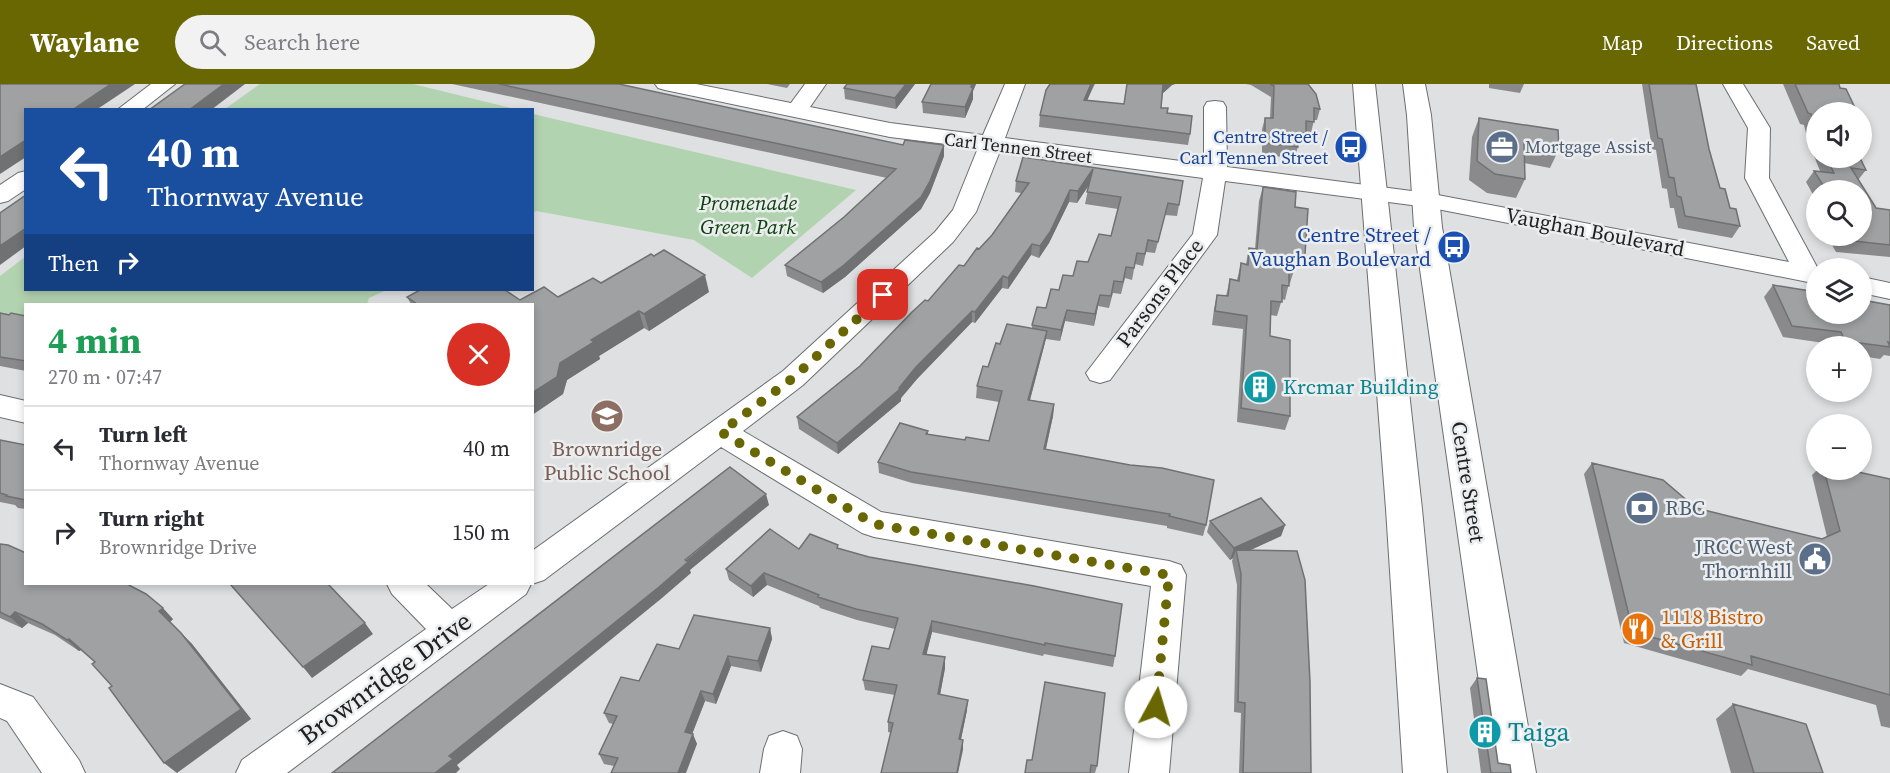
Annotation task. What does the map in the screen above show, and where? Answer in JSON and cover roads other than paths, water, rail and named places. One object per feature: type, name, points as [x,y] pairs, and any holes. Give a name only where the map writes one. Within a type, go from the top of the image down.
[{"type":"main road","points":[[1364,84],[1404,509],[1425,773]]},
{"type":"main road","name":"Centre Street","points":[[1414,84],[1428,227],[1514,773]]},
{"type":"street","points":[[130,108],[165,84]]},
{"type":"street","name":"Carl Tennen Street","points":[[665,84],[890,130],[991,145],[1374,192]]},
{"type":"street","points":[[796,110],[816,84]]},
{"type":"street","points":[[534,569],[793,378],[944,237],[964,212],[1015,84]]},
{"type":"street","points":[[1732,84],[1759,128],[1757,178],[1806,264]]},
{"type":"street","name":"Parsons Place","points":[[1100,373],[1205,235],[1215,173],[1215,107]]},
{"type":"street","points":[[0,196],[24,179]]},
{"type":"street","name":"Vaughan Boulevard","points":[[1374,192],[1426,200],[1806,274]]},
{"type":"street","points":[[1872,287],[1890,291]]},
{"type":"street","points":[[0,406],[24,412]]},
{"type":"street","points":[[721,432],[874,524],[1169,575],[1149,773]]},
{"type":"street","points":[[405,585],[451,631]]},
{"type":"street","name":"Brownridge Drive","points":[[256,773],[513,585]]},
{"type":"street","points":[[0,702],[20,709],[65,773]]},
{"type":"place","name":"Centre Street / Carl Tennen Street","points":[[1351,147]]},
{"type":"place","name":"Mortgage Assist","points":[[1502,147]]},
{"type":"place","name":"Centre Street / Vaughan Boulevard","points":[[1454,247]]},
{"type":"place","name":"Krcmar Building","points":[[1260,387]]},
{"type":"place","name":"Brownridge Public School","points":[[607,416]]},
{"type":"place","name":"RBC","points":[[1642,508]]},
{"type":"place","name":"JRCC West Thornhill","points":[[1815,559]]},
{"type":"place","name":"1118 Bistro & Grill","points":[[1638,629]]},
{"type":"place","name":"Taiga","points":[[1485,732]]},
{"type":"park label","name":"Promenade Green Park","points":[[748,215]]}]
